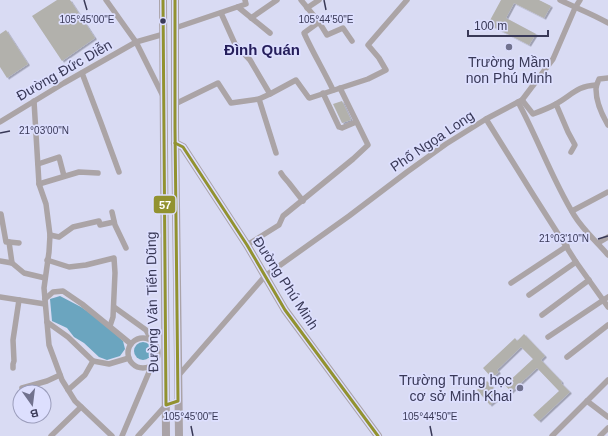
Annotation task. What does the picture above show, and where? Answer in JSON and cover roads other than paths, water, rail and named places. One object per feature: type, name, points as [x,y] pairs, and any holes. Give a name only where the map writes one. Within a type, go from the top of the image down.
[{"type":"main road","name":"Đường Văn Tiến Dũng","points":[[163,0],[166,436]]},
{"type":"main road","name":"Đường Văn Tiến Dũng","points":[[175,0],[175,143],[179,436]]},
{"type":"main road","name":"Đường Phú Minh","points":[[175,143],[182,147],[247,245],[286,310],[378,436]]},
{"type":"street","points":[[106,0],[136,42],[164,98]]},
{"type":"street","points":[[175,28],[246,4],[245,0]]},
{"type":"street","points":[[252,18],[277,0]]},
{"type":"street","points":[[301,0],[320,22],[327,35],[343,28],[352,41]]},
{"type":"street","points":[[307,8],[319,0]]},
{"type":"street","points":[[175,104],[218,83],[231,102],[259,99],[296,80],[310,98],[368,79],[386,70],[368,45],[407,0]]},
{"type":"street","points":[[560,0],[608,23]]},
{"type":"street","name":"Phố Ngọa Long","points":[[178,376],[265,276],[446,144],[486,119],[520,101],[553,59],[575,8],[580,0]]},
{"type":"street","points":[[238,7],[270,33]]},
{"type":"street","points":[[221,13],[235,44],[250,60],[270,94]]},
{"type":"street","points":[[320,22],[304,33],[333,90]]},
{"type":"street","name":"Đường Đức Diễn","points":[[0,122],[34,100],[136,42],[164,34]]},
{"type":"street","points":[[82,73],[119,172]]},
{"type":"street","points":[[608,78],[599,79],[596,86],[598,103],[608,125]]},
{"type":"street","points":[[520,101],[533,114],[556,104],[575,90],[588,86],[596,86]]},
{"type":"street","points":[[247,245],[279,225],[283,216],[303,201],[368,145],[340,88]]},
{"type":"street","points":[[323,94],[339,128],[356,122]]},
{"type":"street","points":[[259,99],[276,153]]},
{"type":"street","points":[[34,100],[39,184],[46,204],[50,235],[44,288],[49,345],[60,375],[75,401],[112,436]]},
{"type":"street","points":[[520,101],[528,122],[574,216],[608,255]]},
{"type":"street","points":[[556,104],[575,145],[571,152]]},
{"type":"street","points":[[486,119],[576,262],[589,280],[606,299],[608,307]]},
{"type":"street","points":[[38,164],[59,157],[64,176]]},
{"type":"street","points":[[39,184],[79,172],[98,173]]},
{"type":"street","points":[[282,173],[303,201]]},
{"type":"street","points":[[572,211],[608,192]]},
{"type":"street","points":[[112,212],[114,222],[126,248]]},
{"type":"street","points":[[0,214],[6,242],[19,243]]},
{"type":"street","points":[[50,235],[59,237],[73,227],[99,221],[100,225],[114,222]]},
{"type":"street","points":[[598,243],[608,236]]},
{"type":"street","points":[[9,242],[12,263]]},
{"type":"street","points":[[510,283],[567,246]]},
{"type":"street","points":[[47,260],[69,267],[86,265],[114,258],[114,307],[110,326]]},
{"type":"street","points":[[0,261],[12,263],[24,273],[45,278]]},
{"type":"street","points":[[529,295],[576,262]]},
{"type":"street","points":[[542,315],[589,280]]},
{"type":"street","points":[[45,302],[53,292],[64,291],[131,344]]},
{"type":"street","points":[[0,297],[45,302]]},
{"type":"street","points":[[548,337],[606,299]]},
{"type":"street","points":[[13,368],[14,340],[19,300]]},
{"type":"street","points":[[114,307],[146,330],[158,350],[158,356],[152,365],[146,368],[139,368],[132,364],[128,353],[131,344],[135,340],[141,338],[152,341]]},
{"type":"street","points":[[47,322],[68,337],[93,361],[109,364],[129,358]]},
{"type":"street","points":[[567,357],[608,325]]},
{"type":"street","points":[[158,356],[166,362]]},
{"type":"street","points":[[68,390],[84,375],[93,361]]},
{"type":"street","points":[[122,436],[152,365]]},
{"type":"street","points":[[36,384],[60,375]]},
{"type":"street","points":[[552,436],[608,380]]},
{"type":"street","points":[[138,436],[166,405],[178,401]]},
{"type":"street","points":[[587,401],[608,417]]},
{"type":"street","points":[[50,436],[81,407]]},
{"type":"street","points":[[600,436],[608,428]]},
{"type":"water","points":[[60,296],[81,307],[100,320],[123,341],[125,349],[120,356],[107,360],[99,357],[84,343],[74,337],[67,328],[52,321],[50,299]]},
{"type":"water","points":[[139,342],[147,342],[152,347],[150,358],[147,360],[139,360],[134,355],[134,347]]},
{"type":"place","name":"Trường Mầm non Phú Minh","points":[[509,47]]},
{"type":"place","name":"Trường Trung học cơ sở Minh Khai","points":[[520,388]]},
{"type":"district","name":"Đình Quán","points":[[262,50]]}]
